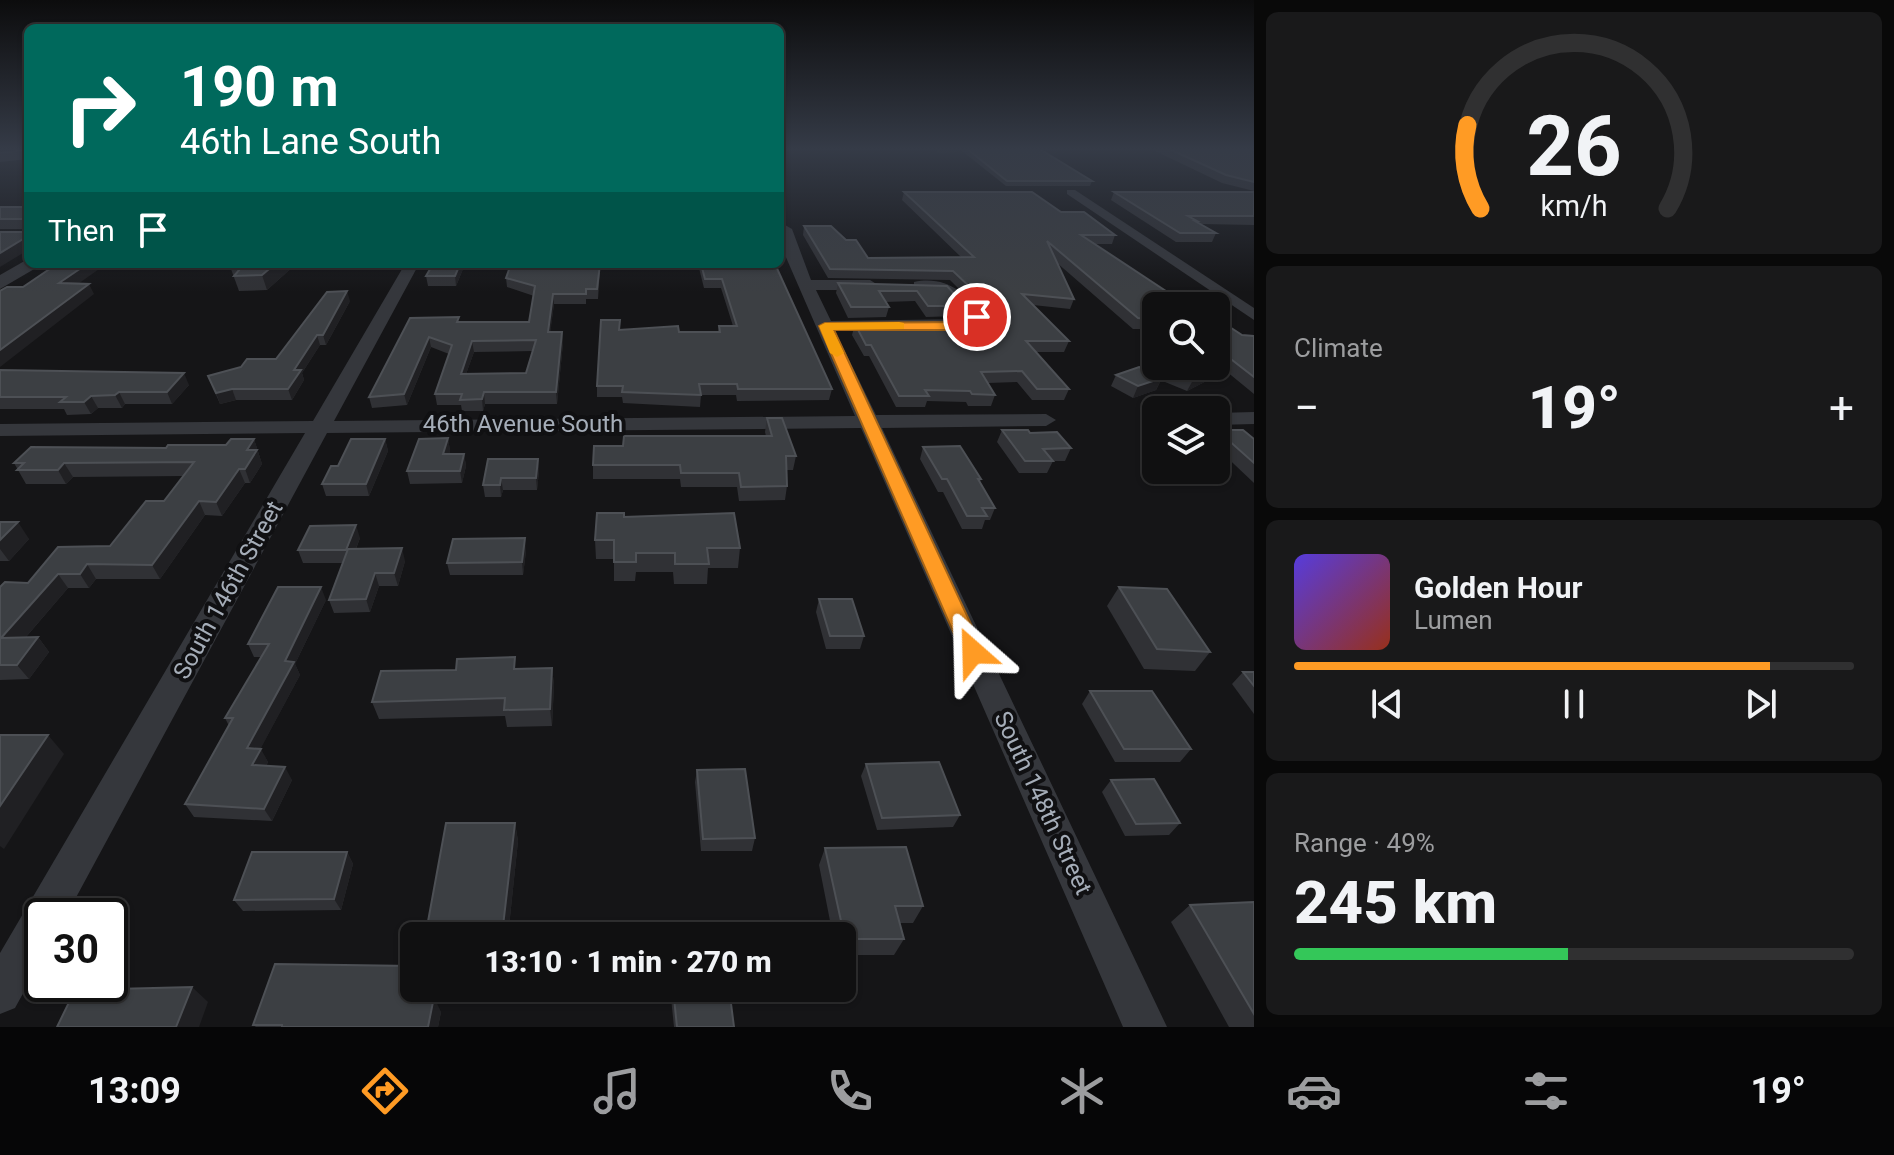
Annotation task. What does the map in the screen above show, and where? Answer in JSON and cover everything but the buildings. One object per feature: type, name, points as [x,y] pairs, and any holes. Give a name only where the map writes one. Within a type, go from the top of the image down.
[{"type":"street","points":[[1077,196],[1254,315]]},
{"type":"street","name":"South 148th Street","points":[[785,229],[785,239],[1145,1027]]},
{"type":"street","points":[[0,283],[24,268]]},
{"type":"street","name":"South 146th Street","points":[[54,898],[410,268]]},
{"type":"street","points":[[807,285],[949,288],[955,291],[978,320],[969,326],[825,326]]},
{"type":"street","points":[[1230,419],[1254,418]]},
{"type":"street","name":"46th Avenue South","points":[[0,430],[1046,420]]},
{"type":"street","name":"South 146th Street","points":[[0,993],[24,951]]},
{"type":"slow traffic","points":[[837,353],[825,326],[899,326]]},
{"type":"route","points":[[973,652],[825,326],[969,326],[976,324],[977,317]]}]
